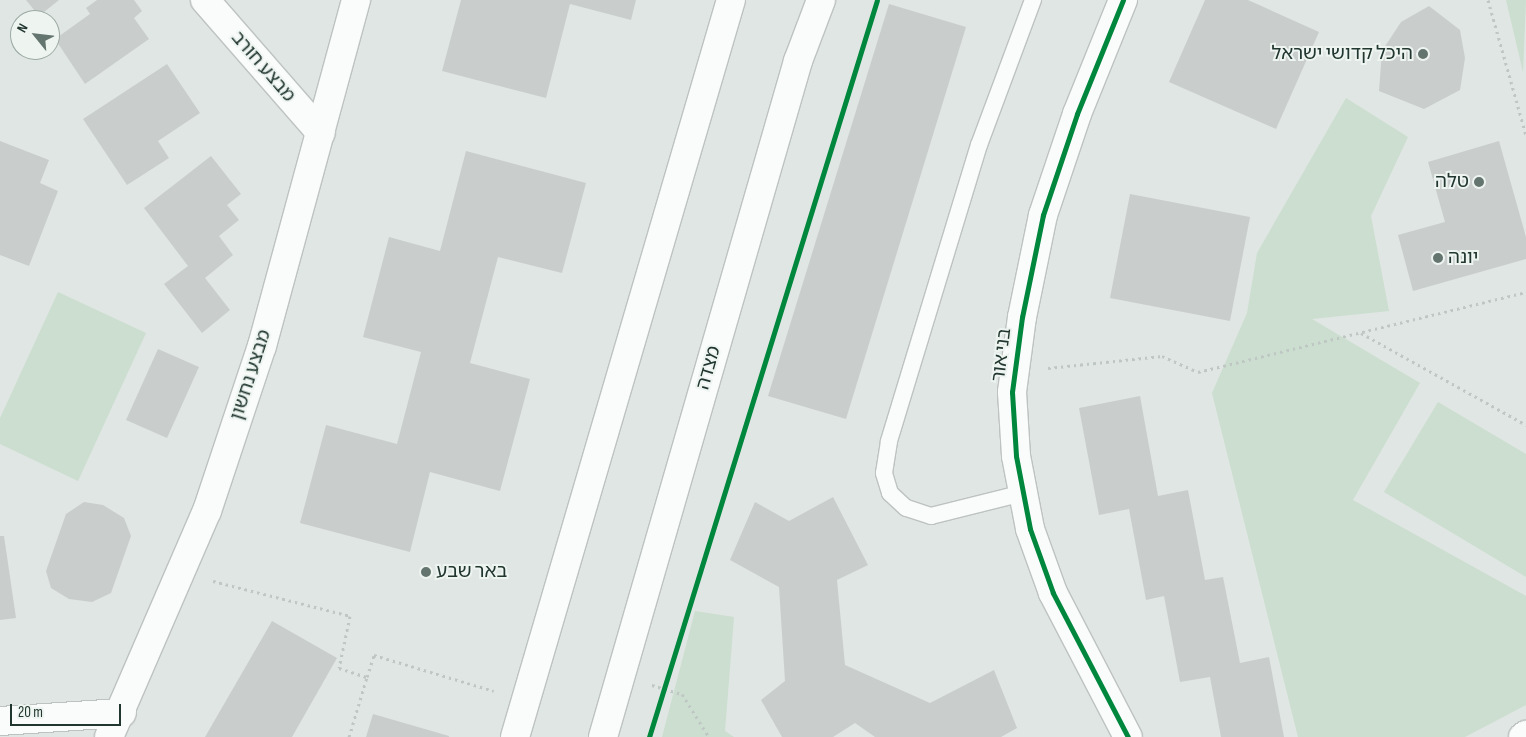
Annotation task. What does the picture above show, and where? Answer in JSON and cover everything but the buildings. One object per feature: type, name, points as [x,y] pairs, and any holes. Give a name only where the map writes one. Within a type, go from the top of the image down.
[{"type":"street","name":"מבצע חורב","points":[[205,0],[321,134]]},
{"type":"street","name":"מבצע נחשון","points":[[109,737],[122,713],[207,511],[262,346],[356,0]]},
{"type":"street","points":[[515,737],[731,0]]},
{"type":"street","name":"מצדה","points":[[603,737],[796,70],[821,0]]},
{"type":"street","name":"בני אור","points":[[1123,0],[1077,114],[1043,215],[1015,371],[1016,456],[1030,529],[1053,593],[1128,737]]},
{"type":"street","points":[[0,722],[122,713]]},
{"type":"lane","points":[[1023,493],[931,516],[906,508],[890,493],[884,473],[889,441],[979,145],[1033,0]]},
{"type":"path","points":[[1488,0],[1526,135]]},
{"type":"path","points":[[1015,371],[1162,356],[1198,372],[1526,292]]},
{"type":"path","points":[[1360,332],[1526,425]]},
{"type":"path","points":[[231,587],[350,616],[340,668],[367,677]]},
{"type":"path","points":[[349,737],[374,655],[526,700]]},
{"type":"path","points":[[662,697],[668,680]]},
{"type":"path","points":[[682,694],[709,737]]},
{"type":"green space","points":[[1506,0],[1526,0],[1523,72]]},
{"type":"green space","points":[[1346,98],[1408,137],[1371,216],[1389,311],[1312,319],[1420,383],[1353,500],[1526,596],[1526,705],[1465,737],[1298,737],[1212,393],[1247,313],[1257,253]]},
{"type":"green space","points":[[58,292],[146,333],[78,481],[0,444],[0,418]]},
{"type":"green space","points":[[1438,402],[1526,454],[1526,577],[1384,492]]},
{"type":"green space","points":[[695,611],[734,617],[725,731],[734,737],[662,737]]},
{"type":"cycle path","points":[[649,737],[877,0]]},
{"type":"cycle path","points":[[1123,0],[1077,114],[1043,215],[1022,317],[1012,392],[1016,456],[1030,529],[1053,593],[1128,737]]},
{"type":"place","name":"היכל קדושי ישראל","points":[[1423,54]]},
{"type":"place","name":"טלה","points":[[1479,182]]},
{"type":"place","name":"יונה","points":[[1438,258]]},
{"type":"place","name":"באר שבע","points":[[426,572]]}]
